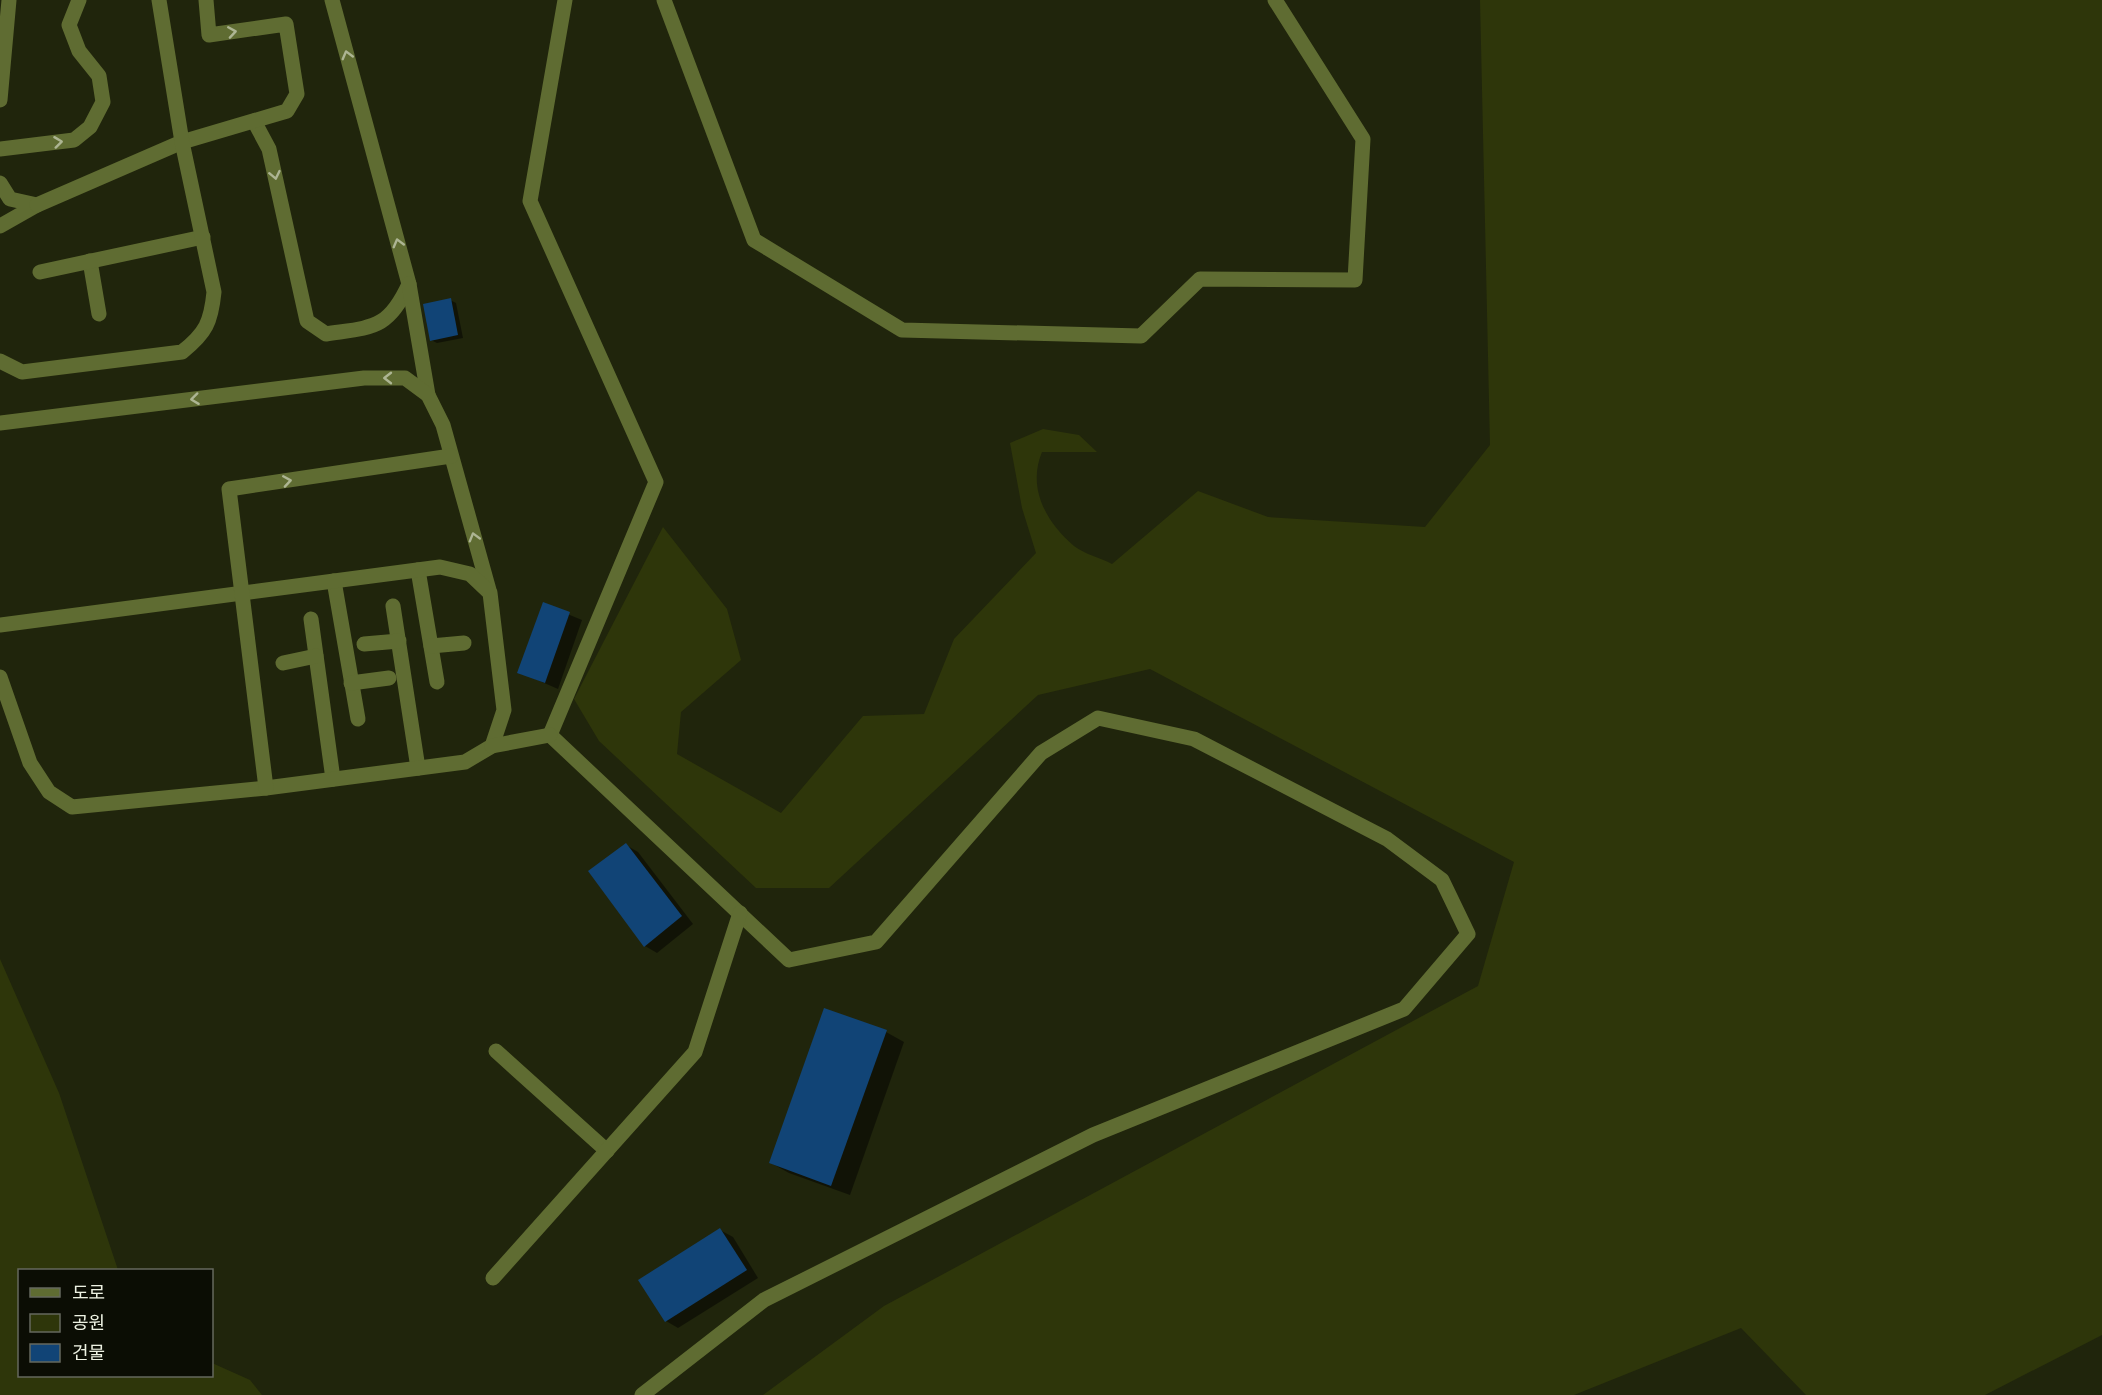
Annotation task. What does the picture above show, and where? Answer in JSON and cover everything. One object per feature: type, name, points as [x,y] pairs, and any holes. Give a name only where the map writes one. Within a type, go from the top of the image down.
[{"type":"street","points":[[0,100],[9,0]]},
{"type":"street","points":[[0,149],[74,140],[90,127],[103,102],[99,76],[79,51],[69,25],[79,0]]},
{"type":"street","points":[[0,226],[37,205],[182,142],[287,111],[297,94],[286,24],[209,35],[206,0]]},
{"type":"street","points":[[332,0],[409,284],[428,395],[443,425],[490,593],[504,710],[492,746]]},
{"type":"street","points":[[550,735],[656,482],[530,201],[565,0]]},
{"type":"street","points":[[664,0],[754,240],[902,330],[1141,336],[1200,279],[1354,280],[1363,139],[1275,0]]},
{"type":"street","points":[[0,361],[22,372],[182,352],[199,338],[212,317],[214,292],[182,142],[158,2]]},
{"type":"street","points":[[254,121],[269,149],[308,321],[326,334],[377,326],[399,306],[409,284]]},
{"type":"street","points":[[0,183],[10,199],[37,205]]},
{"type":"street","points":[[40,272],[203,237]]},
{"type":"street","points":[[90,261],[99,314]]},
{"type":"street","points":[[0,423],[364,378],[405,378],[428,395]]},
{"type":"street","points":[[266,788],[229,489],[451,456]]},
{"type":"street","points":[[0,625],[440,567],[470,574],[490,593]]},
{"type":"street","points":[[418,570],[437,682]]},
{"type":"street","points":[[334,581],[358,719]]},
{"type":"street","points":[[393,606],[418,768]]},
{"type":"street","points":[[311,620],[333,779]]},
{"type":"street","points":[[364,644],[399,641]]},
{"type":"street","points":[[430,646],[464,644]]},
{"type":"street","points":[[283,663],[316,657]]},
{"type":"street","points":[[0,677],[30,763],[49,792],[72,807],[266,788],[465,762],[492,746],[550,735]]},
{"type":"street","points":[[351,683],[389,678]]},
{"type":"street","points":[[550,735],[789,960],[876,942],[1041,753],[1098,718],[1194,739],[1387,839],[1442,880],[1468,934],[1404,1009],[1093,1135],[764,1300],[642,1395]]},
{"type":"street","points":[[493,1278],[695,1052],[740,913]]},
{"type":"street","points":[[496,1052],[607,1151]]},
{"type":"green space","points":[[1480,0],[2102,0],[2102,1335],[1985,1395],[1806,1395],[1741,1328],[1574,1395],[763,1395],[884,1306],[1478,986],[1514,862],[1150,669],[1038,695],[829,888],[756,888],[599,741],[574,699],[663,527],[727,609],[741,660],[681,712],[677,754],[781,813],[863,716],[924,714],[954,639],[1036,553],[1022,508],[1010,443],[1043,429],[1079,435],[1097,452],[1042,452],[1038,465],[1038,491],[1048,515],[1064,537],[1078,549],[1112,564],[1198,491],[1268,517],[1425,527],[1490,445]]},
{"type":"green space","points":[[0,959],[59,1093],[118,1269],[18,1269],[18,1377],[213,1377],[213,1363],[250,1380],[262,1395],[0,1395]]},
{"type":"building","points":[[451,298],[458,335],[430,341],[423,304]]},
{"type":"building","points":[[543,602],[570,612],[545,683],[517,673]]},
{"type":"building","points":[[626,843],[682,916],[644,947],[588,871]]},
{"type":"building","points":[[824,1008],[887,1030],[831,1186],[769,1163]]},
{"type":"building","points":[[720,1228],[747,1270],[665,1322],[638,1280]]}]
